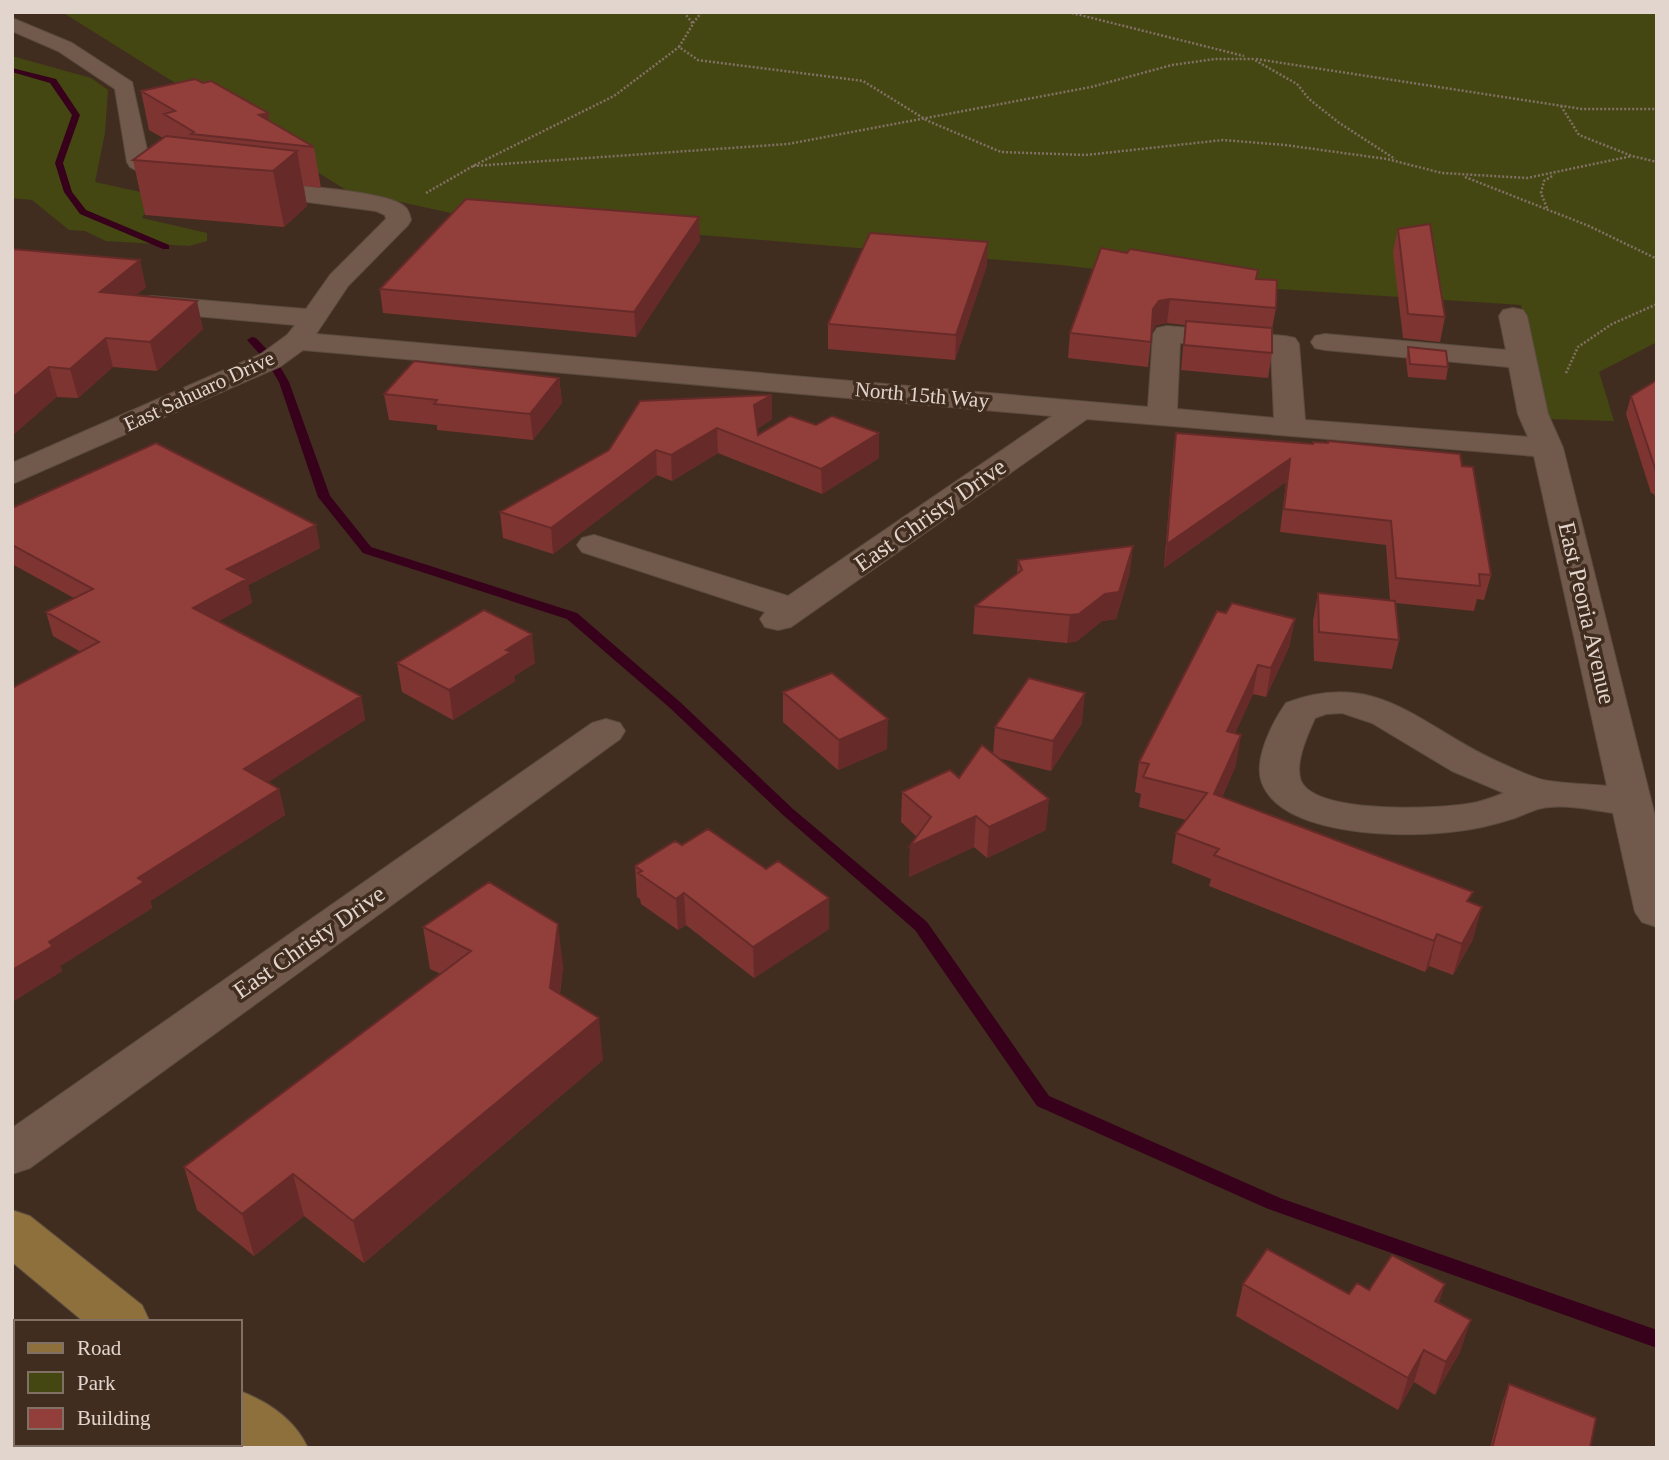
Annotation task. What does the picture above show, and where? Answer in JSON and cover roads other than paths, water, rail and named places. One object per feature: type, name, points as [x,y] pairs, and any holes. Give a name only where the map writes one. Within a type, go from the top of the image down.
[{"type":"main road","points":[[12,1231],[121,1320]]},
{"type":"main road","points":[[242,1419],[279,1448]]},
{"type":"street","points":[[12,24],[65,47],[125,86],[138,162],[170,180],[196,183]]},
{"type":"street","name":"East Sahuaro Drive","points":[[12,475],[271,360],[305,329],[339,281],[399,220],[396,211],[382,204],[235,187]]},
{"type":"street","name":"North 15th Way","points":[[151,304],[305,329],[1081,410],[1548,448]]},
{"type":"street","name":"East Peoria Avenue","points":[[1514,316],[1533,414],[1548,448],[1657,912]]},
{"type":"street","points":[[1162,416],[1167,334],[1285,344],[1290,428]]},
{"type":"street","points":[[1325,342],[1521,360]]},
{"type":"street","name":"East Christy Drive","points":[[594,545],[785,614],[1081,410]]},
{"type":"street","points":[[1546,794],[1474,816],[1435,821],[1356,817],[1307,807],[1291,796],[1282,783],[1281,764],[1299,711],[1310,705],[1343,703],[1378,710],[1487,773],[1546,794],[1631,802]]},
{"type":"street","name":"East Christy Drive","points":[[12,1154],[606,731]]},
{"type":"waterway","points":[[12,70],[53,81],[76,115],[59,163],[68,192],[83,212],[166,247]]},
{"type":"waterway","points":[[252,340],[271,360],[284,382],[324,497],[367,550],[572,616],[675,705],[788,812],[921,926],[1043,1101],[1273,1203],[1657,1339]]}]
